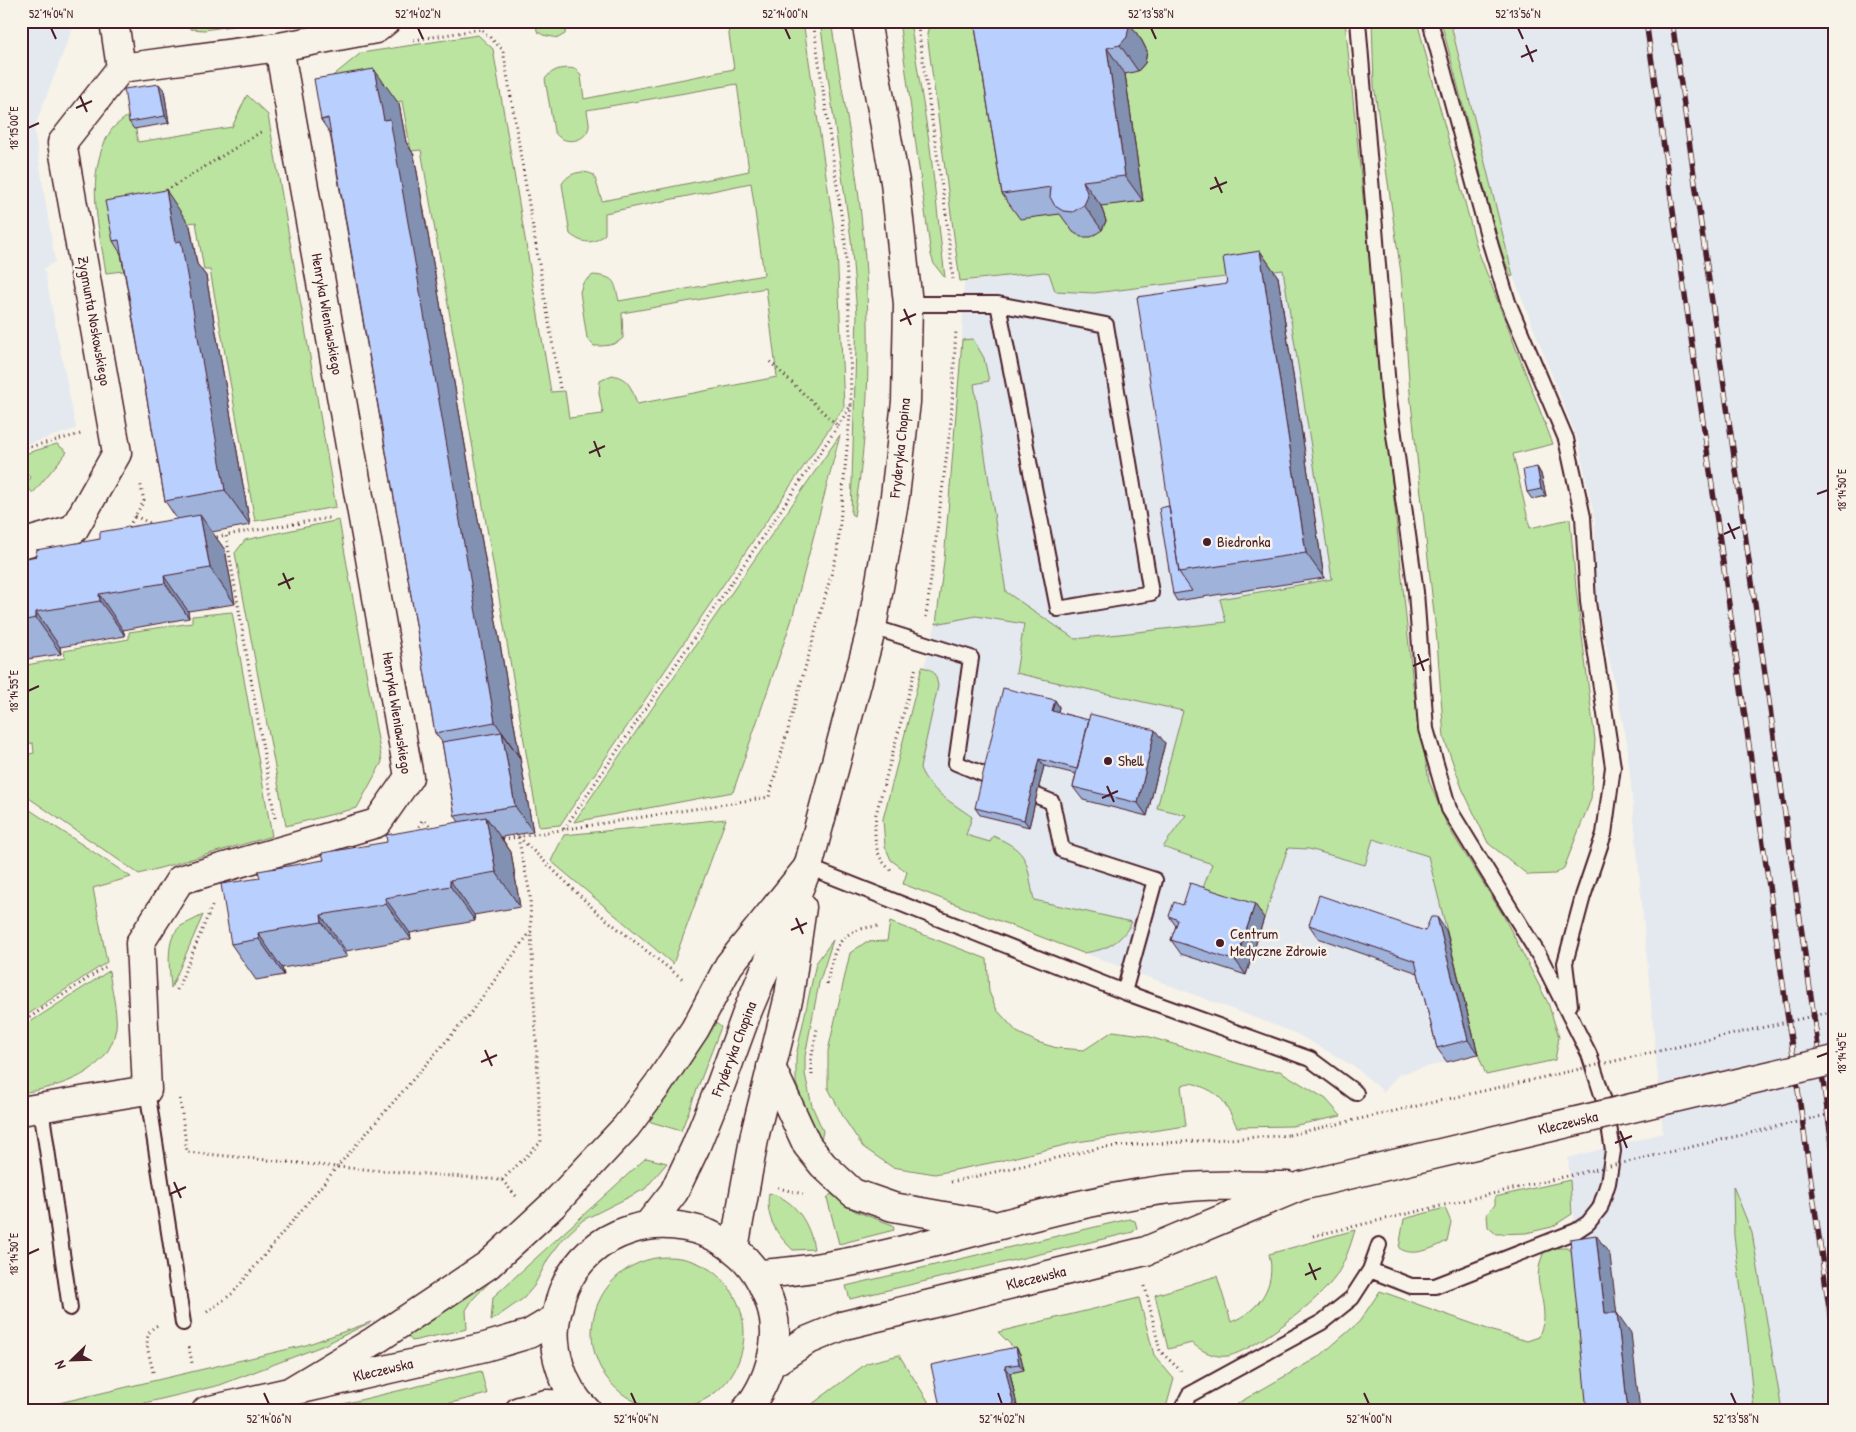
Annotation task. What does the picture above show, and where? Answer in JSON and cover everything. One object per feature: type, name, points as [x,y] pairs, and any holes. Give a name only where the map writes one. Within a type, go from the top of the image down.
[{"type":"street","points":[[114,21],[121,68],[279,46],[376,29],[386,21]]},
{"type":"street","name":"Fryderyka Chopina","points":[[734,1248],[755,1134],[789,996],[808,867],[872,627],[895,496],[906,402],[908,304],[895,182],[866,21]]},
{"type":"street","name":"Henryka Wieniawskiego","points":[[140,943],[180,880],[377,823],[409,778],[279,46]]},
{"type":"street","name":"Zygmunta Noskowskiego","points":[[21,544],[74,529],[117,453],[62,142],[121,68]]},
{"type":"street","points":[[289,1392],[374,1341],[488,1264],[554,1204],[626,1127],[654,1090],[695,1029],[730,966],[808,867]]},
{"type":"street","name":"Fryderyka Chopina","points":[[648,1225],[674,1192],[695,1148],[748,1010],[808,867]]},
{"type":"street","points":[[31,1110],[148,1090],[140,943]]},
{"type":"street","name":"Kleczewska","points":[[771,1364],[806,1341],[845,1325],[1146,1251],[1301,1186],[1835,1060]]},
{"type":"street","points":[[771,1068],[807,1145],[823,1165],[853,1193],[894,1207],[998,1225]]},
{"type":"street","name":"Kleczewska","points":[[758,1274],[832,1266],[1113,1199],[1189,1187],[1301,1186]]},
{"type":"street","points":[[584,1408],[564,1379],[556,1349],[556,1318],[563,1291],[577,1267],[605,1242],[621,1233],[648,1225],[675,1224],[700,1229],[734,1248],[758,1274],[771,1302],[776,1333],[771,1364],[762,1388],[745,1411]]},
{"type":"street","name":"Kleczewska","points":[[206,1411],[486,1347],[530,1334],[556,1318]]},
{"type":"street","points":[[518,1411],[546,1404],[584,1408]]},
{"type":"lane","points":[[1358,21],[1389,399],[1416,592],[1426,729],[1449,809],[1540,957],[1588,1054],[1606,1107],[1613,1151],[1608,1183],[1600,1208],[1588,1223],[1576,1231],[1435,1286],[1411,1286],[1370,1270]]},
{"type":"lane","points":[[1430,21],[1492,251],[1508,302],[1566,439],[1583,516],[1588,602],[1613,767],[1604,834],[1582,896],[1565,963],[1567,998],[1580,1037]]},
{"type":"lane","points":[[908,304],[998,304],[1106,325],[1151,593],[1058,609],[998,304]]},
{"type":"lane","points":[[872,627],[971,658],[956,763],[1052,802],[1062,850],[1155,880],[1124,992]]},
{"type":"lane","points":[[808,867],[1124,992],[1310,1059],[1356,1093]]},
{"type":"lane","points":[[148,1090],[182,1318]]},
{"type":"lane","points":[[31,1110],[70,1308]]},
{"type":"lane","points":[[1181,1411],[1189,1395],[1322,1322],[1352,1298],[1370,1270],[1379,1245]]},
{"type":"path","points":[[490,842],[769,797],[837,554],[851,405],[850,334],[845,241],[813,21]]},
{"type":"path","points":[[481,29],[503,50],[560,388]]},
{"type":"path","points":[[162,194],[262,132]]},
{"type":"path","points":[[768,360],[838,426]]},
{"type":"path","points":[[564,830],[851,405]]},
{"type":"path","points":[[21,449],[63,437],[113,430]]},
{"type":"path","points":[[135,516],[162,529]]},
{"type":"path","points":[[208,538],[334,517]]},
{"type":"path","points":[[226,535],[276,824]]},
{"type":"path","points":[[415,834],[422,820],[438,831]]},
{"type":"path","points":[[502,1180],[541,1142],[530,894],[518,837]]},
{"type":"path","points":[[518,837],[598,913],[691,986]]},
{"type":"path","points":[[176,991],[213,901]]},
{"type":"path","points":[[825,992],[833,954],[841,940],[849,932],[878,926]]},
{"type":"path","points":[[153,1372],[146,1336],[150,1329],[182,1318],[197,1318],[233,1293],[337,1168],[469,1015],[531,931]]},
{"type":"path","points":[[21,1023],[140,943]]},
{"type":"path","points":[[942,1183],[1104,1147],[1289,1135],[1835,1011]]},
{"type":"path","points":[[813,1084],[811,1060],[819,1021]]},
{"type":"path","points":[[179,1095],[187,1152],[337,1168],[502,1180],[522,1202]]},
{"type":"path","points":[[1313,1236],[1835,1113]]},
{"type":"path","points":[[1144,1285],[1160,1351]]},
{"type":"shaded area","points":[[21,21],[75,22],[34,128],[55,262],[44,268],[76,429],[21,446]]},
{"type":"shaded area","points":[[1451,21],[1835,21],[1835,1411],[1594,1411],[1568,1158],[1663,1133],[1627,742],[1595,593],[1595,521],[1578,441],[1513,276]]},
{"type":"shaded area","points":[[1348,248],[1428,856],[1478,1054],[1399,1074],[1384,1092],[1355,1067],[1295,1033],[903,884],[907,872],[891,860],[885,846],[883,819],[936,624],[1006,592],[974,384],[962,340],[964,282],[1044,272]]},
{"type":"green space","points":[[181,21],[266,21],[204,30],[191,29]]},
{"type":"green space","points":[[536,21],[567,21],[565,34],[558,38],[543,35],[537,31]]},
{"type":"green space","points":[[727,21],[803,21],[837,249],[844,407],[560,825],[539,827],[421,150],[411,151],[402,101],[334,112],[329,79],[361,53],[478,35],[493,49],[551,392],[565,391],[569,418],[603,414],[599,393],[600,381],[612,375],[618,376],[629,385],[637,404],[777,377],[766,288],[622,313],[623,338],[606,346],[594,346],[587,338],[580,292],[583,283],[593,275],[606,277],[613,281],[619,301],[764,275],[751,183],[605,213],[605,234],[597,240],[588,242],[579,240],[570,234],[562,184],[568,177],[576,173],[585,172],[594,175],[602,201],[749,171],[737,84],[587,110],[589,127],[587,133],[573,141],[562,139],[554,131],[545,79],[548,75],[559,69],[576,69],[581,76],[584,99],[734,69]]},
{"type":"green space","points":[[820,21],[831,21],[856,176],[866,277],[868,317],[867,397],[860,476],[854,516],[851,514],[857,314],[851,239]]},
{"type":"green space","points":[[899,21],[910,21],[930,147],[945,278],[934,264],[931,255]]},
{"type":"green space","points":[[930,21],[1345,21],[1413,685],[1429,781],[1447,825],[1503,915],[1548,1003],[1559,1037],[1555,1060],[1486,1075],[1478,1054],[1428,856],[1373,839],[1365,865],[1309,849],[1288,848],[1264,918],[1200,896],[1212,864],[1163,847],[1186,815],[1157,808],[1183,711],[1016,673],[1024,624],[976,616],[936,624],[944,561],[962,340],[973,339],[984,358],[989,381],[974,384],[1006,592],[1075,639],[1226,622],[1220,599],[1332,579],[1283,270],[1094,293],[1055,291],[1049,273],[1044,272],[960,281],[927,34]]},
{"type":"green space","points":[[1372,21],[1417,21],[1477,248],[1553,444],[1513,454],[1530,528],[1570,519],[1576,588],[1595,740],[1591,799],[1564,868],[1555,874],[1528,875],[1488,843],[1462,788],[1444,738],[1437,641],[1410,393],[1401,273],[1374,85]]},
{"type":"green space","points":[[1441,21],[1450,21],[1513,276],[1511,277],[1499,245]]},
{"type":"green space","points":[[247,95],[268,115],[336,507],[255,521],[210,270],[204,270],[196,222],[125,232],[131,270],[106,273],[97,220],[95,183],[102,149],[110,132],[133,112],[138,142],[232,127]]},
{"type":"green space","points":[[840,435],[792,619],[733,792],[574,822]]},
{"type":"green space","points":[[57,444],[67,452],[33,493],[24,484],[31,478],[21,468],[21,455]]},
{"type":"green space","points":[[339,520],[382,762],[357,808],[286,826],[235,553],[245,540]]},
{"type":"green space","points":[[232,612],[272,836],[139,874],[26,796],[21,787],[21,756],[34,753],[33,743],[21,745],[21,666],[65,658],[64,651],[129,639],[129,632],[192,623],[192,616]]},
{"type":"green space","points":[[922,667],[934,673],[938,686],[920,768],[935,790],[972,817],[966,835],[990,842],[993,836],[1021,854],[1028,868],[1034,900],[1132,922],[1118,940],[1099,950],[1083,953],[903,884],[907,872],[891,860],[885,846],[883,819]]},
{"type":"green space","points":[[21,804],[131,877],[93,888],[107,962],[21,1019]]},
{"type":"green space","points":[[726,819],[673,964],[551,861],[564,835]]},
{"type":"green space","points":[[203,915],[171,988],[169,955],[172,938],[181,926]]},
{"type":"green space","points":[[890,922],[987,959],[989,992],[997,1010],[1017,1032],[1037,1042],[1057,1048],[1084,1050],[1113,1031],[1143,1035],[1260,1070],[1280,1071],[1326,1099],[1341,1116],[1292,1126],[1237,1127],[1227,1107],[1219,1097],[1208,1089],[1188,1083],[1181,1086],[1186,1126],[1077,1142],[1000,1161],[935,1174],[892,1167],[863,1147],[845,1120],[828,1088],[828,1051],[850,953],[866,942],[887,941]]},
{"type":"green space","points":[[833,940],[819,983],[805,1056],[805,1074],[812,1106],[823,1131],[821,1141],[807,1117],[796,1083],[796,1056],[816,963]]},
{"type":"green space","points":[[109,971],[116,1028],[112,1044],[104,1057],[80,1076],[51,1087],[21,1093],[21,1028]]},
{"type":"green space","points":[[716,1023],[721,1027],[681,1131],[648,1121]]},
{"type":"green space","points":[[646,1158],[667,1163],[645,1189],[583,1220],[563,1239],[548,1259],[534,1286],[524,1298],[491,1321],[493,1297]]},
{"type":"green space","points":[[1570,1180],[1572,1214],[1552,1227],[1526,1233],[1496,1234],[1488,1227],[1487,1213],[1495,1205],[1495,1197]]},
{"type":"green space","points":[[1733,1186],[1752,1233],[1782,1411],[1754,1411],[1748,1345],[1734,1236]]},
{"type":"green space","points":[[769,1193],[786,1201],[800,1214],[809,1231],[814,1249],[793,1250],[782,1238],[770,1217]]},
{"type":"green space","points":[[831,1194],[855,1211],[893,1225],[894,1230],[839,1244],[827,1198]]},
{"type":"green space","points":[[1445,1208],[1451,1222],[1447,1241],[1430,1249],[1417,1252],[1405,1251],[1399,1248],[1404,1219]]},
{"type":"green space","points":[[1129,1219],[1135,1221],[1137,1228],[1133,1232],[850,1299],[846,1286]]},
{"type":"green space","points":[[1355,1230],[1342,1265],[1328,1286],[1302,1310],[1270,1335],[1254,1345],[1228,1356],[1208,1353],[1192,1343],[1168,1349],[1155,1295],[1217,1276],[1231,1322],[1250,1311],[1264,1296],[1270,1276],[1269,1254]]},
{"type":"green space","points":[[1553,1248],[1567,1248],[1578,1254],[1593,1411],[1230,1411],[1240,1402],[1320,1356],[1359,1322],[1380,1291],[1527,1341],[1539,1337],[1544,1318],[1538,1279],[1540,1262],[1544,1251]]},
{"type":"green space","points":[[516,1255],[473,1299],[466,1310],[467,1329],[412,1341],[408,1336],[410,1330]]},
{"type":"green space","points":[[668,1257],[683,1258],[697,1263],[722,1279],[738,1304],[743,1318],[743,1348],[738,1362],[722,1387],[697,1403],[683,1408],[668,1409],[653,1408],[639,1403],[614,1387],[598,1362],[593,1348],[592,1333],[593,1318],[598,1304],[614,1279],[639,1263],[653,1258]]},
{"type":"green space","points":[[1139,1298],[1154,1355],[1174,1379],[1165,1411],[1018,1411],[1010,1373],[1023,1370],[1020,1354],[998,1332]]},
{"type":"green space","points":[[371,1322],[322,1346],[220,1385],[111,1411],[25,1411],[306,1345]]},
{"type":"green space","points":[[899,1355],[928,1401],[928,1411],[803,1411],[867,1363]]},
{"type":"green space","points":[[481,1371],[487,1394],[418,1411],[314,1411]]},
{"type":"building","points":[[974,21],[1127,21],[1129,26],[1127,37],[1120,45],[1107,48],[1125,176],[1083,181],[1088,196],[1084,205],[1073,212],[1063,211],[1055,206],[1050,197],[1051,187],[1002,194]]},
{"type":"building","points":[[374,69],[384,120],[390,119],[495,722],[435,733],[328,118],[321,120],[314,79]]},
{"type":"building","points":[[159,84],[165,116],[129,122],[124,89]]},
{"type":"building","points":[[166,190],[175,242],[181,241],[225,490],[165,501],[119,240],[113,241],[105,201]]},
{"type":"building","points":[[1260,251],[1306,553],[1179,572],[1137,297],[1227,284],[1223,257]]},
{"type":"building","points":[[1537,467],[1541,489],[1527,492],[1523,470]]},
{"type":"building","points":[[1169,506],[1179,572],[1192,591],[1173,594],[1159,508]]},
{"type":"building","points":[[200,515],[210,568],[164,576],[165,583],[99,594],[100,601],[36,612],[36,618],[21,621],[21,559],[37,556],[36,550],[100,539],[100,532]]},
{"type":"building","points":[[1003,688],[1055,700],[1052,711],[1089,720],[1077,769],[1039,759],[1024,820],[975,808]]},
{"type":"building","points":[[1090,714],[1155,730],[1138,803],[1073,787]]},
{"type":"building","points":[[502,732],[515,806],[455,816],[442,742]]},
{"type":"building","points":[[486,817],[496,872],[450,880],[450,886],[385,898],[386,904],[321,915],[322,922],[258,933],[259,939],[231,944],[221,884],[260,878],[258,871],[324,860],[322,853],[387,842],[386,835]]},
{"type":"building","name":"Centrum Medyczne Zdrowie","points":[[1190,883],[1255,904],[1236,961],[1171,940],[1178,920],[1169,916],[1174,902],[1183,905]]},
{"type":"building","points":[[1319,895],[1425,931],[1431,917],[1437,917],[1468,1040],[1437,1048],[1415,961],[1309,925]]},
{"type":"building","points":[[1596,1235],[1605,1313],[1617,1313],[1628,1411],[1587,1411],[1570,1239]]},
{"type":"building","points":[[1016,1347],[1019,1364],[1005,1366],[1014,1407],[996,1411],[941,1411],[931,1365]]},
{"type":"railway","points":[[1646,21],[1835,1350]]},
{"type":"railway","points":[[1672,21],[1835,1165]]},
{"type":"place","name":"Biedronka","points":[[1207,542]]},
{"type":"place","name":"Shell","points":[[1108,761]]},
{"type":"place","name":"Centrum Medyczne Zdrowie","points":[[1220,943]]}]
